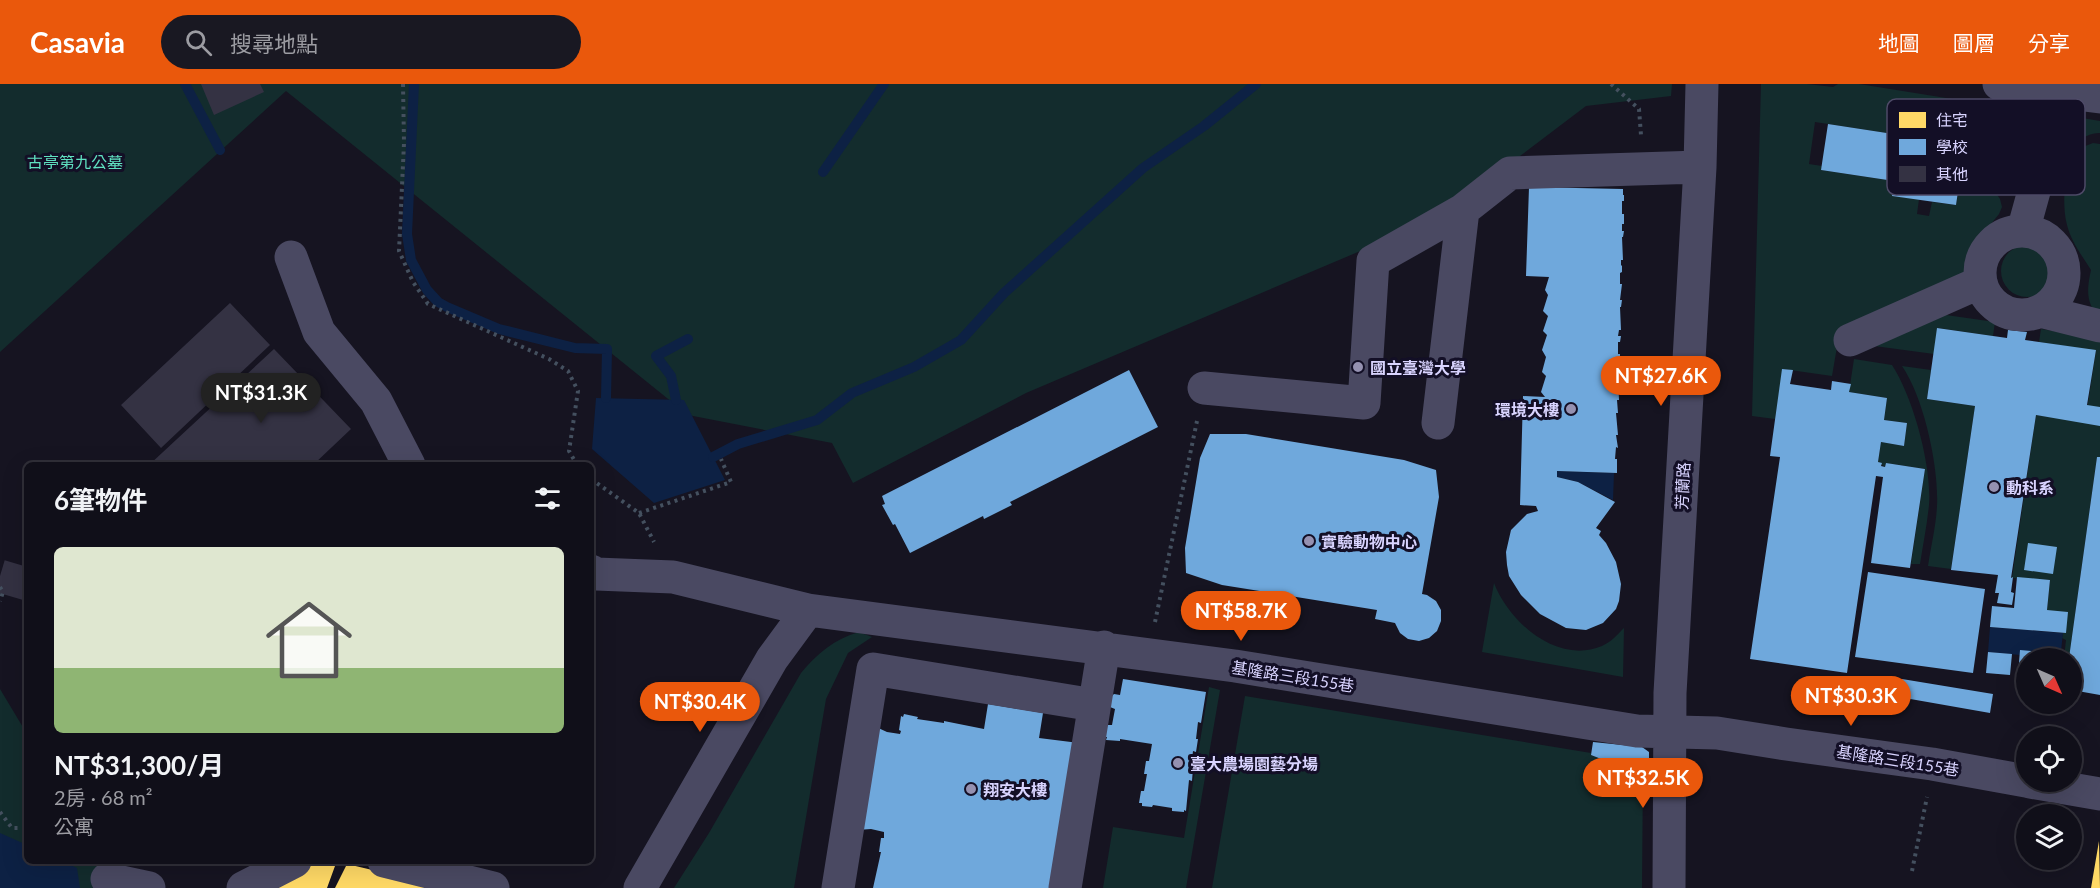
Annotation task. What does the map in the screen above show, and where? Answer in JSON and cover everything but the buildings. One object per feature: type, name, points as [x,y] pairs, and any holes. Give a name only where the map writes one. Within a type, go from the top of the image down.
[{"type":"street","name":"芳蘭路","points":[[1669,888],[1670,731],[1700,167],[1702,84]]},
{"type":"street","points":[[1999,84],[2100,97]]},
{"type":"street","points":[[2054,99],[2055,92]]},
{"type":"street","points":[[1204,388],[1364,403],[1373,261],[1463,210],[1510,173],[1700,167]]},
{"type":"street","points":[[2023,231],[2033,195]]},
{"type":"street","points":[[1438,423],[1463,210]]},
{"type":"street","points":[[2023,231],[2041,235],[2055,247],[2064,264],[2064,283],[2055,300],[2040,311],[2022,315],[2004,311],[1989,300],[1981,282],[1981,264],[1990,247],[2004,235],[2023,231]]},
{"type":"street","points":[[291,256],[319,332],[376,401],[407,462]]},
{"type":"street","points":[[1851,340],[1981,282]]},
{"type":"street","points":[[2040,311],[2100,326]]},
{"type":"street","name":"基隆路三段155巷","points":[[594,573],[673,578],[808,610],[1104,647],[1637,731],[1717,733],[1932,764],[2016,779]]},
{"type":"street","points":[[640,888],[772,659],[808,610]]},
{"type":"street","points":[[1065,888],[1104,647]]},
{"type":"street","points":[[838,888],[873,669],[1094,705]]},
{"type":"street","name":"基隆路三段155巷","points":[[2082,791],[2100,794]]},
{"type":"street","points":[[243,888],[288,864]]},
{"type":"street","points":[[396,864],[494,888]]},
{"type":"street","points":[[107,879],[149,888]]},
{"type":"path","points":[[404,84],[399,251],[413,282],[428,304],[549,359],[568,371],[578,391],[569,451],[575,462]]},
{"type":"path","points":[[1611,84],[1639,109],[1642,168]]},
{"type":"path","points":[[1148,654],[1204,388]]},
{"type":"path","points":[[639,513],[731,482],[721,459]]},
{"type":"path","points":[[594,481],[639,513],[673,578]]},
{"type":"path","points":[[0,587],[3,592],[0,601]]},
{"type":"path","points":[[1912,871],[1932,764]]},
{"type":"path","points":[[0,812],[12,828],[24,828]]},
{"type":"green space","name":"古亭第九公墓","points":[[0,84],[1672,84],[1671,96],[1586,106],[1438,218],[1026,393],[853,483],[832,443],[688,415],[286,91],[0,352]]},
{"type":"green space","points":[[1761,84],[1807,84],[1833,87],[1838,84],[1859,84],[1952,99],[1887,99],[1887,133],[1815,122],[1809,164],[1822,166],[1821,170],[1887,180],[1887,195],[1919,199],[1917,214],[1929,216],[1932,202],[1956,205],[1958,195],[1997,195],[2002,207],[1978,240],[1964,276],[1838,341],[1832,376],[1783,369],[1775,419],[1752,416]]},
{"type":"green space","points":[[2085,118],[2100,121],[2100,133],[2085,136]]},
{"type":"green space","points":[[2093,143],[2100,144],[2100,318],[2088,296],[2091,270],[2071,237],[2064,207],[2064,195],[2085,195],[2085,146]]},
{"type":"green space","points":[[2022,245],[2032,245],[2041,249],[2049,257],[2053,271],[2049,285],[2041,293],[2032,297],[2022,297],[2013,293],[2005,285],[2001,276],[2001,266],[2005,257],[2013,249]]},
{"type":"green space","points":[[1925,312],[1995,322],[1993,336],[1938,328],[1934,354],[1867,345]]},
{"type":"green space","points":[[2041,329],[2100,339],[2100,457],[2097,457],[2070,648],[2065,648],[2066,640],[2062,638],[2063,633],[2066,633],[2047,610],[2050,580],[2012,578],[2036,415],[2085,422],[2096,351],[2039,342]]},
{"type":"green space","points":[[1854,359],[1892,365],[1914,413],[1924,452],[1929,489],[1929,505],[1920,564],[1911,564],[1925,469],[1886,463],[1885,467],[1878,462],[1881,442],[1904,446],[1907,423],[1884,420],[1887,398],[1849,392]]},
{"type":"green space","points":[[1902,366],[1931,370],[1927,399],[1975,406],[1951,569],[1928,566],[1936,514],[1937,490],[1933,453],[1917,396]]},
{"type":"green space","points":[[1494,583],[1501,598],[1523,625],[1552,645],[1568,650],[1585,650],[1602,646],[1624,628],[1623,677],[1482,652]]},
{"type":"green space","points":[[859,632],[872,637],[848,653],[826,699],[794,888],[674,888],[709,833],[801,673],[827,648]]},
{"type":"green space","points":[[1209,687],[1220,690],[1186,888],[1103,888],[1113,827],[1184,838]]},
{"type":"green space","points":[[0,689],[24,729],[24,864],[106,864],[120,888],[0,888]]},
{"type":"green space","points":[[1245,696],[1591,753],[1591,755],[1624,768],[1643,768],[1642,888],[1212,888]]},
{"type":"water","points":[[596,398],[684,400],[725,480],[654,503],[592,449]]},
{"type":"water","points":[[1557,471],[1614,473],[1613,500],[1578,482],[1557,477]]},
{"type":"water","points":[[1990,627],[2063,633],[2061,648],[2016,648],[2016,655],[1988,652]]},
{"type":"water","points":[[0,833],[24,844],[24,864],[68,864],[77,868],[80,888],[0,888]]},
{"type":"waterway","points":[[185,84],[220,150]]},
{"type":"waterway","points":[[414,84],[407,234],[411,260],[427,290],[438,302],[447,307],[499,329],[575,348],[607,349],[606,398]]},
{"type":"waterway","points":[[823,172],[884,84]]},
{"type":"waterway","points":[[713,457],[738,444],[817,420],[852,393],[914,367],[961,340],[1004,293],[1143,168],[1204,126],[1256,84]]},
{"type":"waterway","points":[[676,400],[671,376],[656,356],[688,339]]},
{"type":"tunnel","points":[[0,576],[24,583]]},
{"type":"place","name":"國立臺灣大學","points":[[1358,367]]},
{"type":"place","name":"環境大樓","points":[[1571,409]]},
{"type":"place","name":"動科系","points":[[1994,487]]},
{"type":"place","name":"實驗動物中心","points":[[1309,541]]},
{"type":"place","name":"臺大農場園藝分場","points":[[1178,763]]},
{"type":"place","name":"翔安大樓","points":[[971,789]]}]
